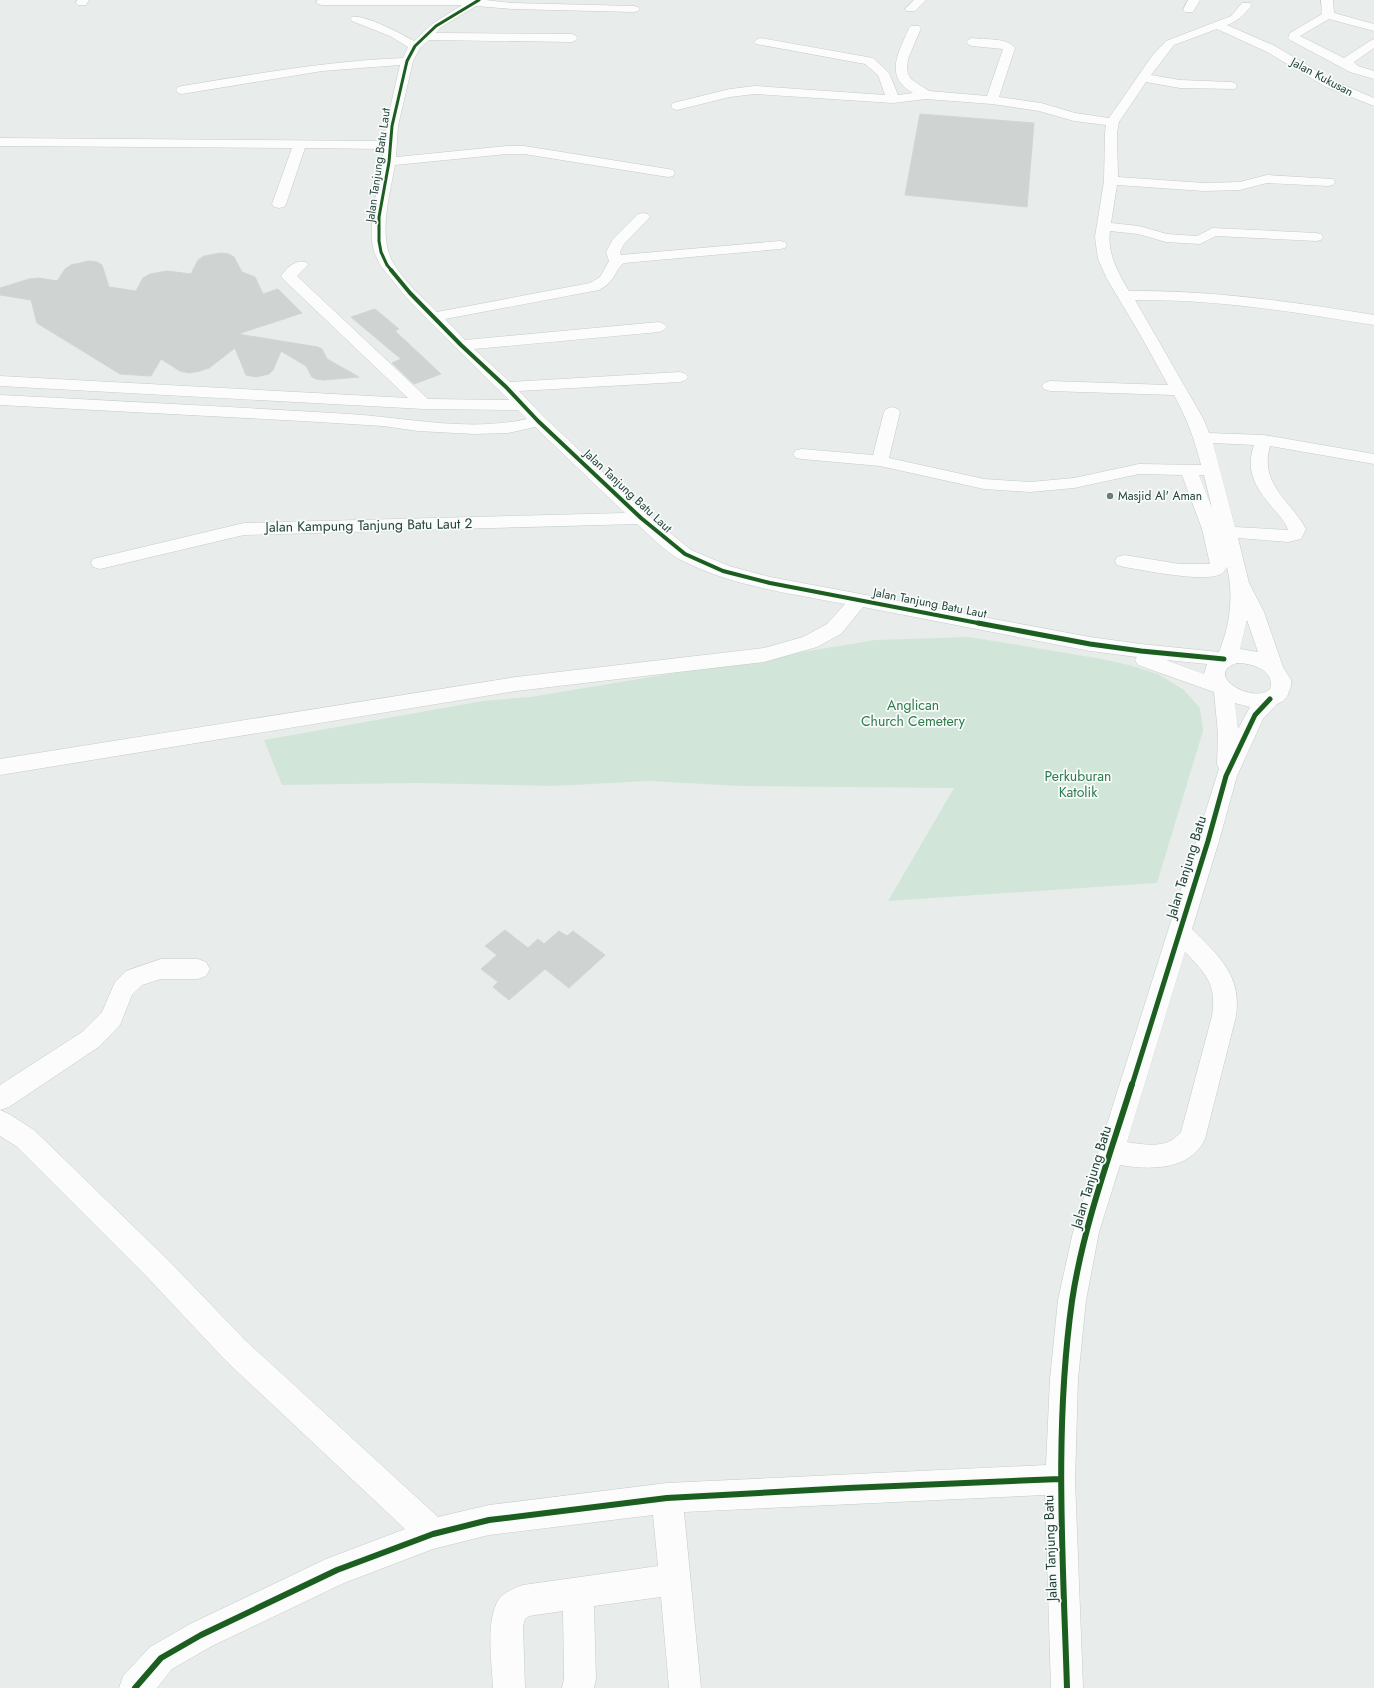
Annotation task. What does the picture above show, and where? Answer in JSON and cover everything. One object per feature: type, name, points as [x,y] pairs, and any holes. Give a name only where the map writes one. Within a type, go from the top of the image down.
[{"type":"street","points":[[911,9],[920,0]]},
{"type":"street","points":[[1189,10],[1194,0]]},
{"type":"street","points":[[1327,0],[1328,15]]},
{"type":"street","points":[[322,2],[477,1],[512,6],[634,9]]},
{"type":"street","name":"Jalan Tanjung Batu Laut","points":[[477,1],[436,26],[420,41],[407,61],[392,126],[390,162],[379,217],[378,230],[381,252],[387,266],[433,317],[506,387],[538,421],[641,518],[685,554],[724,571],[858,600],[1090,644],[1141,651],[1226,658]]},
{"type":"street","points":[[1246,2],[1250,16]]},
{"type":"street","points":[[1246,2],[1239,14],[1223,23],[1170,43],[1156,59],[1113,122],[1111,133],[1111,181],[1102,237],[1105,259],[1114,279],[1180,390],[1196,420],[1203,438],[1240,582],[1254,612],[1274,668],[1279,675],[1282,683],[1281,689],[1277,695],[1270,699],[1252,701],[1237,698],[1222,689],[1214,674],[1218,663],[1226,658],[1246,656],[1266,663],[1274,668]]},
{"type":"street","points":[[1374,28],[1328,15],[1294,34],[1294,38],[1354,69],[1374,75]]},
{"type":"street","points":[[356,19],[394,34],[420,41],[572,38]]},
{"type":"street","name":"Jalan Kukusan","points":[[1223,23],[1259,41],[1313,75],[1352,94],[1374,102]]},
{"type":"street","points":[[915,28],[900,65],[902,77],[911,88],[926,95]]},
{"type":"street","points":[[1254,28],[1259,41]]},
{"type":"street","points":[[1187,36],[1214,35],[1259,41]]},
{"type":"street","points":[[760,42],[869,61],[883,73],[893,99]]},
{"type":"street","points":[[972,42],[1004,45],[1009,48],[992,100]]},
{"type":"street","points":[[1348,65],[1348,61],[1374,43]]},
{"type":"street","points":[[182,90],[315,68],[368,62],[407,61]]},
{"type":"street","points":[[1144,78],[1180,84],[1232,86]]},
{"type":"street","points":[[677,106],[730,93],[755,90],[893,99],[926,95],[992,100],[1041,107],[1074,118]]},
{"type":"street","points":[[942,104],[1113,122]]},
{"type":"street","points":[[0,142],[390,145]]},
{"type":"street","points":[[279,204],[300,145]]},
{"type":"street","points":[[390,162],[520,150],[668,173]]},
{"type":"street","points":[[1111,181],[1204,187],[1240,186],[1267,179],[1328,182]]},
{"type":"street","points":[[616,261],[613,252],[616,246],[643,216]]},
{"type":"street","points":[[1104,226],[1139,230],[1166,238],[1200,240],[1213,232],[1316,237]]},
{"type":"street","points":[[433,317],[594,287],[606,280],[616,261],[625,258],[780,245]]},
{"type":"street","points":[[301,265],[288,276],[424,404]]},
{"type":"street","points":[[1124,296],[1163,295],[1224,300],[1374,320]]},
{"type":"street","points":[[461,345],[659,327]]},
{"type":"street","points":[[506,387],[680,377]]},
{"type":"street","points":[[0,381],[424,404],[523,405]]},
{"type":"street","points":[[1050,386],[1180,390]]},
{"type":"street","points":[[0,400],[383,421],[418,426],[508,428],[538,421]]},
{"type":"street","points":[[880,461],[892,412]]},
{"type":"street","points":[[1203,438],[1264,440],[1374,459]]},
{"type":"street","points":[[1227,532],[1288,536],[1295,535],[1297,529],[1293,520],[1269,492],[1262,480],[1258,468],[1259,456],[1264,440]]},
{"type":"street","points":[[802,454],[880,461],[984,484],[1030,487],[1074,483],[1139,469],[1211,470]]},
{"type":"street","points":[[1124,561],[1174,570],[1195,572],[1215,570],[1219,565],[1208,521],[1198,499],[1189,470]]},
{"type":"street","name":"Jalan Kampung Tanjung Batu Laut 2","points":[[100,563],[244,529],[641,518]]},
{"type":"street","points":[[1226,658],[1235,640],[1238,626],[1240,582]]},
{"type":"street","points":[[0,767],[516,684],[764,655],[810,642],[834,630],[858,600]]},
{"type":"street","name":"Jalan Tanjung Batu Laut","points":[[1090,644],[1170,668],[1222,689]]},
{"type":"street","name":"Jalan Tanjung Batu","points":[[1222,689],[1228,734],[1226,776]]},
{"type":"street","name":"Jalan Tanjung Batu","points":[[1067,1688],[1060,1478],[1064,1379],[1072,1300],[1086,1232],[1208,841],[1226,776],[1244,736],[1256,715],[1270,699]]},
{"type":"street","points":[[1111,1151],[1146,1156],[1160,1156],[1178,1150],[1192,1139],[1224,1016],[1226,998],[1223,983],[1212,966],[1179,930]]},
{"type":"street","points":[[0,1099],[91,1039],[111,1018],[123,989],[134,978],[161,969],[198,969]]},
{"type":"street","points":[[0,1122],[25,1138],[158,1269],[236,1351],[433,1534]]},
{"type":"street","points":[[135,1688],[161,1658],[202,1635],[337,1570],[433,1534],[489,1520],[667,1498],[1060,1478]]},
{"type":"street","points":[[667,1498],[685,1688]]},
{"type":"street","points":[[509,1688],[507,1626],[511,1610],[523,1601],[674,1579]]},
{"type":"street","points":[[578,1594],[580,1679],[578,1688]]},
{"type":"green space","points":[[969,637],[1102,659],[1129,665],[1158,674],[1184,690],[1200,708],[1203,731],[1157,883],[888,901],[954,788],[739,786],[649,781],[553,786],[417,783],[282,785],[264,740],[483,701],[530,697],[875,640]]},
{"type":"building","points":[[920,114],[1034,123],[1027,207],[905,195]]},
{"type":"building","points":[[221,253],[229,254],[234,257],[242,272],[255,277],[263,294],[278,289],[302,313],[238,334],[318,347],[322,349],[327,359],[359,377],[323,380],[316,379],[312,377],[306,366],[281,351],[273,370],[269,374],[256,377],[246,375],[235,348],[209,368],[200,371],[189,373],[180,371],[161,359],[151,376],[120,374],[37,323],[31,300],[0,295],[0,288],[29,279],[39,278],[57,281],[65,269],[71,265],[89,261],[97,262],[102,265],[109,287],[136,291],[143,278],[150,274],[167,271],[191,274],[198,260],[204,256]]},
{"type":"building","points":[[375,309],[399,329],[395,331],[441,374],[414,384],[392,363],[401,359],[351,317]]},
{"type":"building","points":[[505,930],[528,948],[538,939],[544,944],[559,931],[567,936],[573,931],[605,955],[569,988],[545,969],[509,1000],[493,987],[498,982],[481,969],[497,955],[485,946]]},
{"type":"cycle path","points":[[479,0],[436,26],[415,46],[407,61],[392,126],[389,162],[379,217],[379,241],[381,252],[387,265],[410,293],[461,345],[506,387],[538,421],[641,518],[685,554],[723,571],[770,583],[1090,644],[1141,651],[1224,659]]},
{"type":"cycle path","points":[[1067,1688],[1060,1479],[1064,1379],[1072,1300],[1086,1232],[1208,841],[1226,776],[1255,715],[1270,699]]},
{"type":"cycle path","points":[[135,1688],[161,1658],[201,1635],[337,1570],[433,1534],[489,1520],[667,1498],[848,1488],[1060,1479]]},
{"type":"place","name":"Masjid Al' Aman","points":[[1110,496]]},
{"type":"park label","name":"Anglican Church Cemetery","points":[[913,714]]},
{"type":"park label","name":"Perkuburan Katolik","points":[[1078,784]]}]
